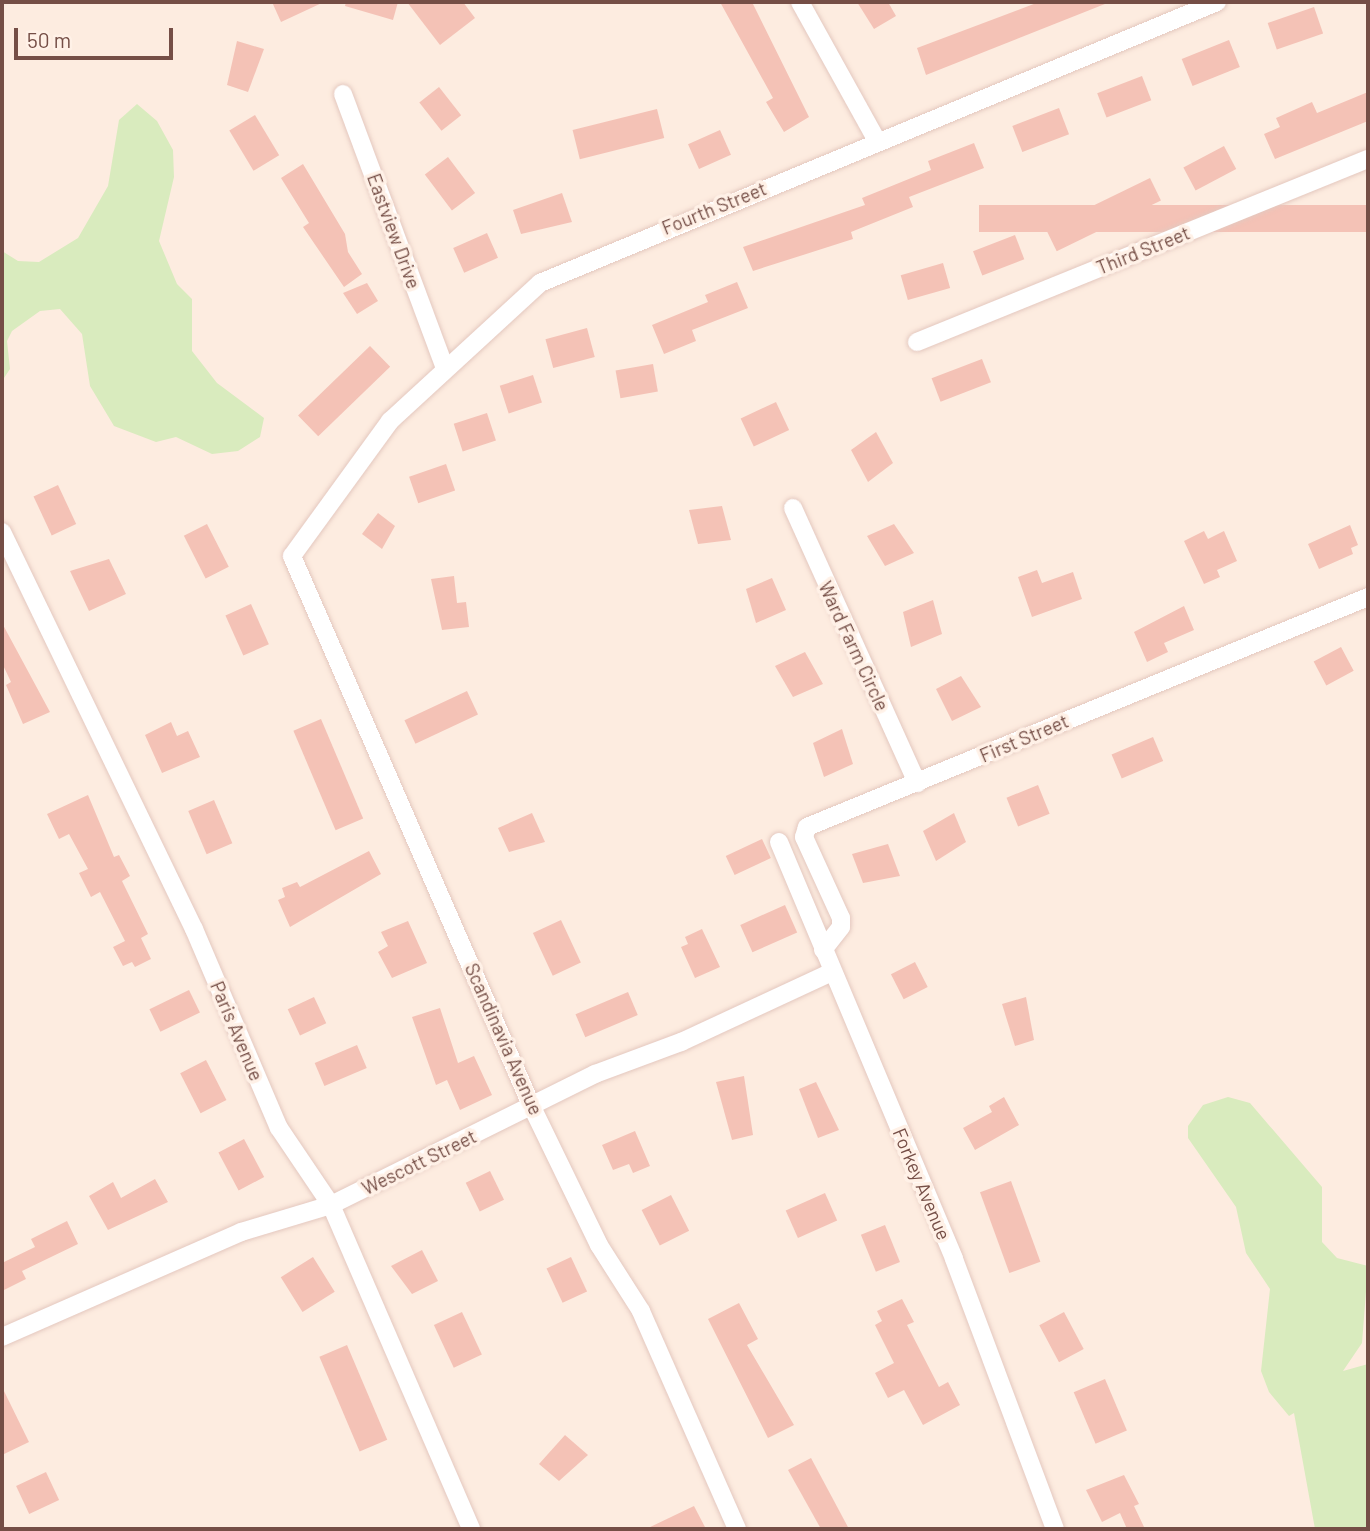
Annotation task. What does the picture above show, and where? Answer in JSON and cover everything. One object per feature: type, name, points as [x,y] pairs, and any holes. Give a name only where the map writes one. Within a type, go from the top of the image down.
[{"type":"street","points":[[800,2],[876,139]]},
{"type":"street","name":"Fourth Street","points":[[299,542],[390,421],[540,283],[876,139],[1217,2]]},
{"type":"street","name":"Eastview Drive","points":[[343,94],[446,368]]},
{"type":"street","name":"Third Street","points":[[917,342],[1368,159]]},
{"type":"street","name":"Ward Farm Circle","points":[[793,509],[917,783]]},
{"type":"street","name":"Paris Avenue","points":[[2,532],[194,929],[279,1128],[331,1205],[471,1529]]},
{"type":"street","name":"Scandinavia Avenue","points":[[299,542],[292,556],[308,596],[533,1107],[600,1245],[641,1311],[737,1529]]},
{"type":"street","name":"First Street","points":[[823,950],[841,927],[841,918],[804,837],[807,827],[1368,597]]},
{"type":"street","name":"Forkey Avenue","points":[[779,842],[954,1259],[1055,1529]]},
{"type":"street","name":"Wescott Street","points":[[2,1337],[241,1232],[331,1205],[533,1107],[832,972]]},
{"type":"green space","points":[[137,104],[157,121],[173,150],[174,177],[159,241],[177,284],[192,299],[192,351],[217,383],[264,418],[260,437],[238,451],[212,454],[176,437],[156,442],[114,426],[90,386],[82,334],[60,309],[40,311],[12,331],[7,341],[10,369],[2,381],[2,251],[18,261],[39,262],[78,238],[108,186],[119,120]]},
{"type":"green space","points":[[1228,1097],[1250,1103],[1322,1187],[1322,1242],[1337,1258],[1368,1266],[1362,1343],[1343,1371],[1368,1364],[1368,1529],[1315,1529],[1294,1413],[1289,1416],[1269,1392],[1261,1371],[1270,1289],[1246,1253],[1236,1207],[1188,1138],[1188,1126],[1203,1105]]},
{"type":"building","points":[[272,2],[324,2],[281,22]]},
{"type":"building","points":[[346,2],[398,2],[393,20],[345,6]]},
{"type":"building","points":[[407,2],[463,2],[475,18],[440,45]]},
{"type":"building","points":[[720,2],[752,2],[809,117],[784,132],[766,102],[773,98]]},
{"type":"building","points":[[857,2],[888,2],[896,16],[874,29]]},
{"type":"building","points":[[1039,2],[1110,2],[926,75],[917,48]]},
{"type":"building","points":[[1314,7],[1323,33],[1277,49],[1268,23]]},
{"type":"building","points":[[1229,40],[1240,67],[1193,86],[1182,59]]},
{"type":"building","points":[[237,41],[264,49],[248,92],[227,85]]},
{"type":"building","points":[[1142,76],[1151,100],[1107,117],[1097,93]]},
{"type":"building","points":[[439,87],[461,115],[441,131],[419,102]]},
{"type":"building","points":[[1368,92],[1368,121],[1275,159],[1264,134],[1280,127],[1276,118],[1312,102],[1317,113]]},
{"type":"building","points":[[1059,108],[1069,134],[1022,152],[1012,126]]},
{"type":"building","points":[[657,109],[664,138],[580,159],[573,130]]},
{"type":"building","points":[[255,115],[279,155],[253,171],[229,130]]},
{"type":"building","points":[[720,130],[731,155],[699,169],[688,144]]},
{"type":"building","points":[[974,143],[984,168],[909,197],[913,207],[851,232],[853,239],[753,271],[743,247],[865,205],[862,198],[931,170],[928,161]]},
{"type":"building","points":[[1224,146],[1236,169],[1196,191],[1183,168]]},
{"type":"building","points":[[448,157],[475,193],[452,210],[425,174]]},
{"type":"building","points":[[303,164],[345,234],[348,252],[362,274],[344,287],[303,227],[309,223],[281,178]]},
{"type":"building","points":[[1150,178],[1161,200],[1057,251],[1046,229]]},
{"type":"building","points":[[562,193],[572,222],[521,234],[513,210]]},
{"type":"building","points":[[979,205],[1368,205],[1368,232],[979,232]]},
{"type":"building","points":[[487,233],[498,258],[464,273],[453,248]]},
{"type":"building","points":[[1015,235],[1024,259],[982,275],[973,251]]},
{"type":"building","points":[[943,263],[950,288],[908,300],[901,275]]},
{"type":"building","points":[[737,282],[748,308],[692,330],[696,341],[664,354],[652,325],[708,302],[705,295]]},
{"type":"building","points":[[367,283],[378,301],[357,314],[343,293]]},
{"type":"building","points":[[587,328],[595,357],[553,368],[545,339]]},
{"type":"building","points":[[370,346],[390,367],[318,436],[298,415]]},
{"type":"building","points":[[982,359],[991,382],[941,402],[932,378]]},
{"type":"building","points":[[653,364],[658,392],[620,398],[616,371]]},
{"type":"building","points":[[533,375],[542,403],[509,413],[500,386]]},
{"type":"building","points":[[776,402],[789,430],[754,447],[741,418]]},
{"type":"building","points":[[487,413],[496,441],[463,451],[454,424]]},
{"type":"building","points":[[876,432],[893,463],[868,482],[851,450]]},
{"type":"building","points":[[446,464],[455,490],[418,503],[409,477]]},
{"type":"building","points":[[58,485],[76,524],[52,535],[34,496]]},
{"type":"building","points":[[722,506],[731,540],[698,544],[689,510]]},
{"type":"building","points":[[378,513],[395,526],[382,549],[362,534]]},
{"type":"building","points":[[207,524],[229,567],[206,579],[184,536]]},
{"type":"building","points":[[894,524],[914,553],[885,566],[867,536]]},
{"type":"building","points":[[1350,525],[1358,545],[1351,548],[1353,554],[1319,569],[1308,544]]},
{"type":"building","points":[[1204,531],[1208,539],[1224,531],[1237,561],[1217,570],[1220,577],[1204,584],[1184,541]]},
{"type":"building","points":[[109,559],[126,594],[89,611],[70,571]]},
{"type":"building","points":[[1037,570],[1042,583],[1073,572],[1082,599],[1032,617],[1018,577]]},
{"type":"building","points":[[454,576],[457,603],[466,602],[469,627],[442,630],[431,579]]},
{"type":"building","points":[[772,578],[786,610],[756,623],[746,589]]},
{"type":"building","points":[[933,600],[942,634],[911,647],[903,612]]},
{"type":"building","points":[[251,604],[269,644],[243,656],[225,615]]},
{"type":"building","points":[[1184,606],[1194,630],[1164,643],[1168,652],[1147,662],[1134,632]]},
{"type":"building","points":[[2,623],[50,712],[23,724],[6,685],[11,682],[2,663]]},
{"type":"building","points":[[1341,647],[1354,671],[1326,685],[1314,662]]},
{"type":"building","points":[[805,652],[823,684],[793,697],[775,666]]},
{"type":"building","points":[[961,676],[981,707],[952,721],[936,689]]},
{"type":"building","points":[[467,691],[478,715],[415,744],[404,720]]},
{"type":"building","points":[[321,719],[363,818],[336,830],[293,731]]},
{"type":"building","points":[[171,722],[177,736],[188,731],[200,757],[162,773],[145,735]]},
{"type":"building","points":[[842,729],[853,764],[824,777],[813,743]]},
{"type":"building","points":[[1153,737],[1163,761],[1122,779],[1112,755]]},
{"type":"building","points":[[1038,785],[1050,814],[1018,826],[1006,798]]},
{"type":"building","points":[[88,795],[114,857],[119,855],[130,876],[122,881],[148,934],[141,938],[151,959],[135,967],[132,962],[123,966],[113,947],[125,941],[100,892],[91,897],[79,873],[88,869],[69,834],[59,839],[47,814]]},
{"type":"building","points":[[214,800],[232,843],[207,854],[188,811]]},
{"type":"building","points":[[532,813],[545,842],[509,852],[498,828]]},
{"type":"building","points":[[954,813],[966,842],[936,861],[923,831]]},
{"type":"building","points":[[762,839],[771,858],[735,875],[726,856]]},
{"type":"building","points":[[888,844],[900,876],[863,883],[852,854]]},
{"type":"building","points":[[369,851],[381,874],[290,927],[278,900],[285,897],[282,888],[297,882],[300,887]]},
{"type":"building","points":[[785,905],[797,932],[752,952],[740,925]]},
{"type":"building","points":[[561,920],[581,963],[553,976],[533,933]]},
{"type":"building","points":[[408,921],[427,963],[392,978],[378,952],[388,946],[381,932]]},
{"type":"building","points":[[702,929],[720,967],[695,978],[681,947],[688,944],[685,937]]},
{"type":"building","points":[[915,962],[928,987],[904,999],[891,974]]},
{"type":"building","points":[[189,990],[200,1012],[160,1032],[149,1009]]},
{"type":"building","points":[[628,992],[638,1015],[585,1037],[576,1014]]},
{"type":"building","points":[[314,997],[326,1023],[300,1036],[288,1009]]},
{"type":"building","points":[[1026,997],[1034,1040],[1015,1046],[1002,1004]]},
{"type":"building","points":[[440,1008],[458,1063],[474,1056],[492,1095],[460,1110],[447,1080],[436,1085],[412,1017]]},
{"type":"building","points":[[357,1045],[367,1068],[324,1086],[315,1063]]},
{"type":"building","points":[[206,1060],[226,1100],[201,1113],[180,1073]]},
{"type":"building","points":[[744,1076],[753,1135],[732,1140],[716,1082]]},
{"type":"building","points":[[816,1082],[839,1130],[818,1138],[799,1089]]},
{"type":"building","points":[[1004,1097],[1019,1125],[975,1150],[963,1128],[992,1112],[989,1106]]},
{"type":"building","points":[[635,1131],[650,1166],[633,1173],[629,1164],[613,1170],[602,1145]]},
{"type":"building","points":[[244,1139],[264,1177],[239,1191],[218,1153]]},
{"type":"building","points":[[490,1171],[504,1200],[480,1212],[466,1183]]},
{"type":"building","points":[[155,1179],[168,1202],[108,1230],[89,1196],[113,1182],[121,1198]]},
{"type":"building","points":[[1011,1181],[1040,1262],[1009,1273],[980,1192]]},
{"type":"building","points":[[825,1193],[837,1220],[798,1238],[786,1210]]},
{"type":"building","points":[[671,1195],[689,1231],[660,1246],[642,1210]]},
{"type":"building","points":[[67,1221],[78,1244],[22,1271],[26,1279],[2,1291],[2,1263],[35,1247],[31,1239]]},
{"type":"building","points":[[885,1225],[900,1262],[876,1272],[861,1235]]},
{"type":"building","points":[[422,1250],[438,1281],[412,1294],[391,1266]]},
{"type":"building","points":[[313,1257],[335,1292],[303,1312],[281,1277]]},
{"type":"building","points":[[571,1257],[587,1291],[563,1303],[547,1268]]},
{"type":"building","points":[[902,1299],[914,1322],[907,1325],[939,1387],[948,1382],[960,1405],[923,1425],[904,1390],[888,1398],[875,1373],[894,1363],[875,1325],[882,1321],[877,1311]]},
{"type":"building","points":[[739,1303],[758,1339],[747,1345],[794,1425],[768,1438],[708,1319]]},
{"type":"building","points":[[462,1312],[482,1355],[454,1368],[434,1325]]},
{"type":"building","points":[[1064,1312],[1084,1349],[1059,1362],[1039,1325]]},
{"type":"building","points":[[347,1345],[387,1440],[360,1452],[319,1357]]},
{"type":"building","points":[[1105,1379],[1127,1431],[1096,1444],[1074,1392]]},
{"type":"building","points":[[2,1387],[29,1442],[2,1455]]},
{"type":"building","points":[[565,1435],[588,1455],[559,1481],[539,1464]]},
{"type":"building","points":[[811,1458],[849,1529],[821,1529],[788,1470]]},
{"type":"building","points":[[46,1472],[59,1500],[29,1514],[16,1486]]},
{"type":"building","points":[[1124,1475],[1139,1504],[1134,1506],[1145,1529],[1127,1529],[1120,1513],[1102,1522],[1086,1490]]},
{"type":"building","points":[[694,1506],[706,1529],[646,1529]]}]
